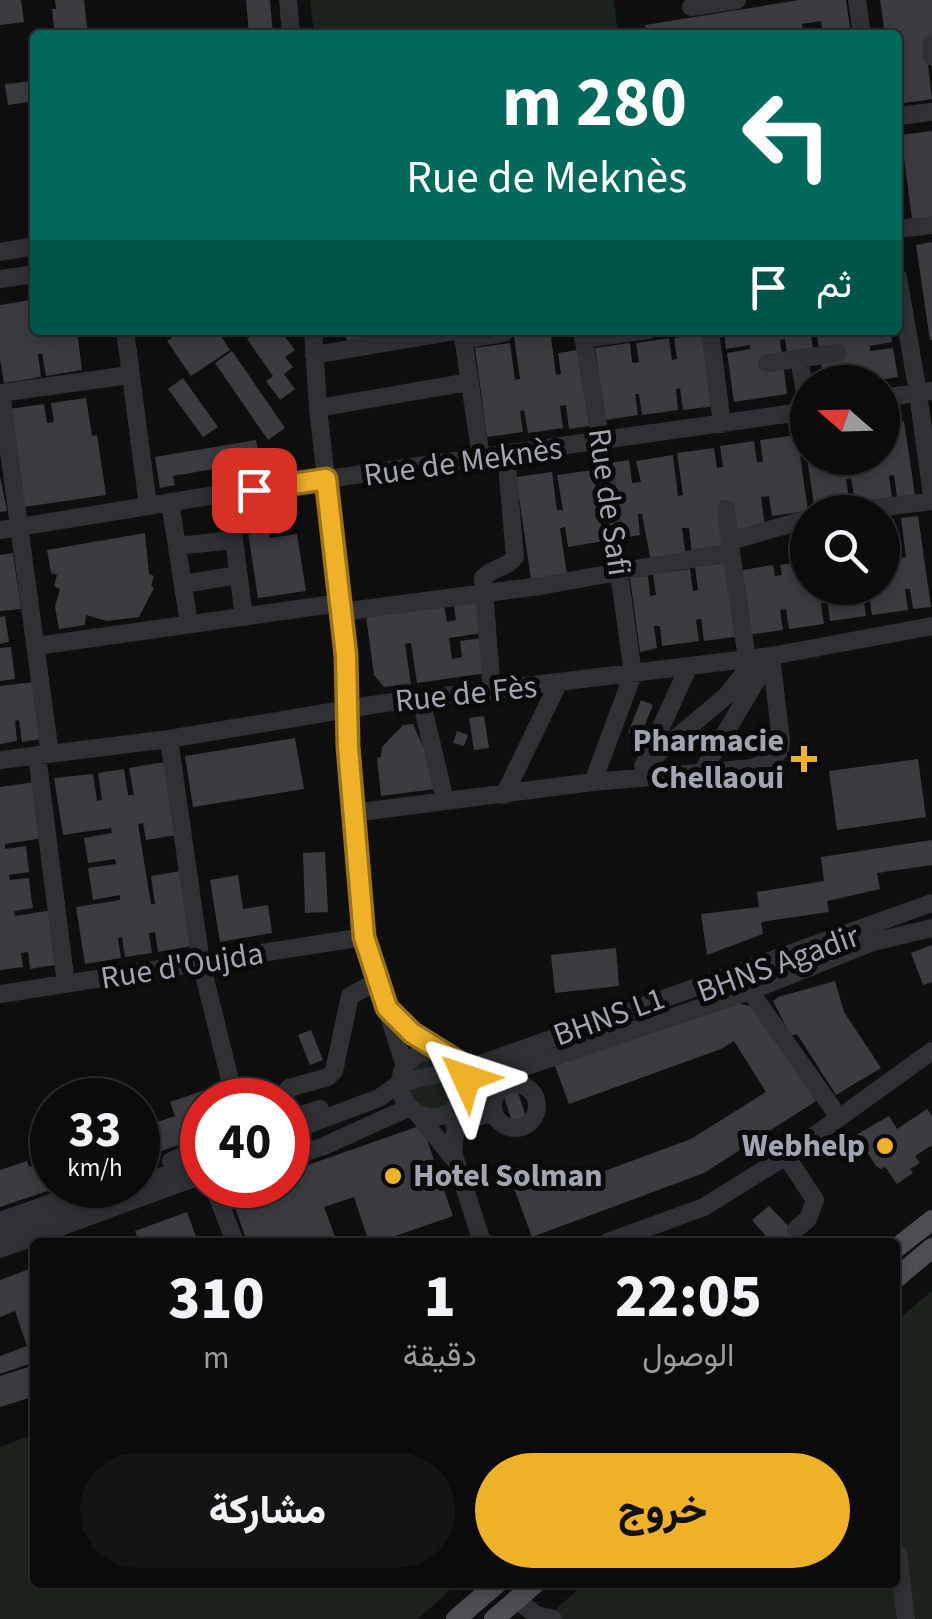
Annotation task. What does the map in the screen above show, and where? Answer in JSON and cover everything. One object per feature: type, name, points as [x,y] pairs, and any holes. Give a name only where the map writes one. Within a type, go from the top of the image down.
[{"type":"main road","points":[[900,1246],[932,1220]]},
{"type":"main road","points":[[900,1275],[932,1248]]},
{"type":"main road","points":[[456,1619],[503,1605],[528,1588]]},
{"type":"street","points":[[288,0],[290,30]]},
{"type":"street","points":[[690,7],[737,0]]},
{"type":"street","points":[[857,0],[861,30]]},
{"type":"street","points":[[932,44],[932,57]]},
{"type":"street","points":[[902,116],[932,112]]},
{"type":"street","points":[[902,229],[932,225]]},
{"type":"street","points":[[0,252],[30,247]]},
{"type":"street","points":[[0,279],[30,275]]},
{"type":"street","points":[[900,504],[932,499],[925,392],[902,294]]},
{"type":"street","points":[[125,335],[148,506]]},
{"type":"street","points":[[312,335],[341,608],[364,937],[387,1008],[406,1090],[457,1166]]},
{"type":"street","points":[[314,355],[449,335]]},
{"type":"street","points":[[462,335],[482,458]]},
{"type":"street","name":"Rue de Safi","points":[[582,335],[633,674]]},
{"type":"street","points":[[711,335],[722,424]]},
{"type":"street","points":[[768,363],[838,354]]},
{"type":"street","points":[[799,359],[800,365]]},
{"type":"street","points":[[66,984],[37,646],[0,393],[129,375]]},
{"type":"street","points":[[318,408],[469,382]]},
{"type":"street","points":[[900,395],[925,392]]},
{"type":"street","name":"Rue de Meknès","points":[[0,530],[790,413]]},
{"type":"street","points":[[492,692],[483,578],[515,557],[506,454]]},
{"type":"street","points":[[228,494],[244,616]]},
{"type":"street","points":[[170,502],[189,624]]},
{"type":"street","points":[[353,813],[504,795],[638,772],[753,768],[774,758],[780,750],[731,547],[726,509]]},
{"type":"street","points":[[37,646],[244,616],[483,594],[731,547],[790,526]]},
{"type":"street","points":[[177,546],[234,540]]},
{"type":"street","points":[[183,584],[238,575]]},
{"type":"street","name":"Rue de Fès","points":[[0,760],[169,739],[347,708],[758,657],[932,626]]},
{"type":"street","points":[[638,772],[727,695],[758,657]]},
{"type":"street","points":[[702,772],[758,657]]},
{"type":"street","points":[[638,772],[689,666]]},
{"type":"street","points":[[593,782],[633,674]]},
{"type":"street","points":[[504,795],[558,684]]},
{"type":"street","points":[[421,700],[445,800]]},
{"type":"street","points":[[169,739],[200,963],[229,1078]]},
{"type":"street","points":[[310,1145],[406,1090],[416,1056],[454,1063],[472,1058],[932,890]]},
{"type":"street","name":"BHNS L1","points":[[454,1063],[478,1065],[932,903]]},
{"type":"street","name":"BHNS Agadir","points":[[310,1136],[366,1114],[454,1063],[932,912]]},
{"type":"street","points":[[310,1112],[383,1089],[406,1090],[434,1117],[458,1109],[495,1076],[750,991],[873,942],[932,928]]},
{"type":"street","name":"Rue d'Oujda","points":[[0,994],[364,937]]},
{"type":"street","points":[[310,1082],[334,1071],[350,996],[378,981]]},
{"type":"street","points":[[750,991],[838,1116]]},
{"type":"street","points":[[387,1008],[412,1033],[454,1063],[458,1109],[452,1139],[481,1238]]},
{"type":"street","points":[[619,1238],[704,1207],[786,1156],[932,1050]]},
{"type":"street","points":[[310,1124],[406,1090]]},
{"type":"street","points":[[458,1109],[492,1113]]},
{"type":"street","points":[[786,1156],[815,1200],[808,1218],[796,1229]]},
{"type":"street","points":[[0,1234],[180,1170]]},
{"type":"street","points":[[0,1248],[180,1183]]},
{"type":"street","points":[[61,1238],[180,1196]]},
{"type":"street","points":[[0,1221],[37,1208]]},
{"type":"street","points":[[221,1208],[232,1238]]},
{"type":"street","points":[[0,1260],[30,1250]]},
{"type":"street","points":[[900,1570],[906,1619]]},
{"type":"street","points":[[503,1605],[543,1618]]},
{"type":"shaded area","points":[[310,0],[614,0],[617,30],[313,30]]},
{"type":"shaded area","points":[[433,1058],[451,1066],[459,1084],[451,1102],[433,1110],[415,1102],[407,1084],[415,1066]]},
{"type":"shaded area","points":[[932,1291],[932,1619],[551,1619],[559,1606],[580,1588],[900,1588],[900,1318]]},
{"type":"shaded area","points":[[30,1436],[30,1588],[452,1588],[418,1619],[0,1619],[0,1447]]},
{"type":"building","points":[[0,0],[21,0],[24,22],[0,25]]},
{"type":"building","points":[[55,0],[84,0],[87,30],[54,28],[52,9],[56,9]]},
{"type":"building","points":[[246,0],[270,0],[273,30],[249,30]]},
{"type":"building","points":[[799,0],[846,0],[850,30],[822,30],[821,21],[802,24],[803,30],[646,30],[645,25]]},
{"type":"building","points":[[880,0],[932,0],[932,39],[925,40],[932,99],[902,103],[902,30],[884,30]]},
{"type":"building","points":[[30,82],[30,102],[8,105],[5,84]]},
{"type":"building","points":[[932,131],[932,224],[913,227],[902,135]]},
{"type":"building","points":[[932,242],[932,340],[930,340],[916,245]]},
{"type":"building","points":[[30,300],[30,335],[78,335],[82,370],[46,376],[42,354],[38,354],[41,377],[4,383],[0,305]]},
{"type":"building","points":[[176,335],[220,335],[230,350],[191,376],[167,341]]},
{"type":"building","points":[[253,335],[284,335],[295,350],[285,357],[293,367],[284,374],[295,389],[280,400],[266,381],[273,376],[247,339]]},
{"type":"building","points":[[346,335],[418,335],[348,348]]},
{"type":"building","points":[[514,335],[551,335],[556,375],[561,374],[558,353],[578,350],[589,426],[569,429],[566,405],[560,406],[563,428],[528,433],[524,410],[520,411],[523,432],[487,437],[475,348],[510,343],[515,380],[520,379]]},
{"type":"building","points":[[706,335],[716,406],[683,410],[680,388],[676,389],[678,410],[642,415],[639,394],[635,394],[638,415],[605,420],[595,348],[630,343],[635,363],[639,362],[636,343],[669,338],[672,360],[677,359],[674,338]]},
{"type":"building","points":[[725,335],[811,335],[814,355],[788,359],[785,339],[780,340],[787,394],[734,402],[727,353],[750,349],[750,345],[726,349]]},
{"type":"building","points":[[817,335],[891,335],[892,342],[870,346],[870,351],[893,348],[896,365],[821,365]]},
{"type":"building","points":[[232,351],[285,428],[268,440],[215,363]]},
{"type":"building","points":[[183,378],[218,427],[203,437],[168,389]]},
{"type":"building","points":[[86,398],[92,436],[97,435],[106,495],[24,507],[9,409],[44,404],[47,423],[54,422],[51,403]]},
{"type":"building","points":[[904,421],[915,495],[900,497],[894,475],[900,475],[900,422]]},
{"type":"building","points":[[790,436],[790,475],[803,475],[806,495],[790,495],[790,514],[772,516],[769,496],[761,497],[765,527],[728,551],[692,556],[689,528],[682,528],[686,557],[651,562],[642,514],[638,514],[640,535],[621,538],[610,463],[629,460],[632,483],[641,482],[636,461],[673,455],[678,496],[683,495],[677,453],[714,448],[717,468],[723,467],[720,446],[754,441],[757,462],[763,462],[760,440]]},
{"type":"building","points":[[256,440],[260,461],[173,476],[175,485],[160,488],[155,457]]},
{"type":"building","points":[[593,470],[604,541],[568,547],[565,527],[560,528],[568,581],[532,586],[516,477],[552,472],[557,510],[563,510],[557,475]]},
{"type":"building","points":[[810,475],[894,475],[889,476],[892,495],[854,495],[851,478],[846,479],[848,495],[813,495]]},
{"type":"building","points":[[0,476],[7,511],[0,512]]},
{"type":"building","points":[[267,516],[270,538],[297,534],[306,591],[258,598],[246,519]]},
{"type":"building","points":[[918,516],[931,607],[913,609],[910,589],[905,589],[908,610],[872,615],[871,605],[900,605],[900,558],[906,557],[901,518]]},
{"type":"building","points":[[145,533],[154,588],[139,617],[107,621],[86,615],[85,625],[59,629],[55,607],[60,589],[54,586],[57,575],[51,573],[47,550]]},
{"type":"building","points":[[13,553],[21,609],[0,611],[0,555]]},
{"type":"building","points":[[731,562],[741,636],[704,641],[701,619],[696,620],[699,641],[662,646],[660,626],[654,626],[657,648],[640,652],[630,578],[648,576],[650,596],[656,595],[653,574],[690,569],[693,591],[698,590],[695,567]]},
{"type":"building","points":[[790,563],[790,605],[821,605],[824,624],[789,629],[786,609],[780,610],[783,630],[747,635],[737,571],[773,565],[775,576],[782,575],[780,565]]},
{"type":"building","points":[[477,597],[482,633],[449,638],[452,659],[462,657],[460,641],[482,638],[487,673],[417,683],[411,643],[405,644],[411,684],[384,687],[374,675],[366,616],[444,605],[447,622],[456,620],[453,601]]},
{"type":"building","points":[[828,605],[864,605],[866,616],[830,621]]},
{"type":"building","points":[[5,616],[9,642],[0,644],[0,617]]},
{"type":"building","points":[[11,647],[15,679],[0,681],[0,648]]},
{"type":"building","points":[[34,682],[42,739],[22,742],[19,720],[15,721],[17,741],[0,744],[0,686]]},
{"type":"building","points":[[641,700],[653,705],[640,737],[628,733]]},
{"type":"building","points":[[484,716],[489,748],[474,750],[469,718]]},
{"type":"building","points":[[413,724],[426,753],[435,789],[381,796],[377,758],[403,725]]},
{"type":"building","points":[[457,731],[468,735],[464,746],[453,743]]},
{"type":"building","points":[[295,738],[304,789],[193,807],[185,756]]},
{"type":"building","points":[[918,759],[926,817],[837,830],[829,771]]},
{"type":"building","points":[[165,762],[177,835],[146,840],[143,823],[138,824],[151,904],[155,904],[151,876],[181,871],[192,946],[158,952],[155,932],[149,933],[152,953],[125,957],[122,937],[118,938],[121,958],[85,964],[76,907],[120,900],[120,895],[93,900],[88,868],[116,864],[115,859],[88,863],[84,838],[112,833],[111,828],[63,835],[54,778],[93,774],[97,801],[102,800],[98,773],[124,769],[128,795],[134,795],[129,768]]},
{"type":"building","points":[[35,782],[43,838],[5,844],[5,849],[26,846],[29,872],[9,875],[10,880],[29,878],[33,908],[14,911],[15,916],[53,910],[61,964],[30,969],[28,952],[21,953],[23,967],[0,970],[0,787]]},
{"type":"building","points":[[932,840],[932,865],[877,873],[880,889],[827,901],[829,912],[761,922],[763,934],[707,955],[701,914],[759,907],[757,892],[824,881],[821,857]]},
{"type":"building","points":[[325,852],[328,912],[305,913],[303,853]]},
{"type":"building","points":[[238,875],[243,909],[268,905],[272,933],[220,942],[210,880]]},
{"type":"building","points":[[932,945],[932,982],[923,985],[911,953]]},
{"type":"building","points":[[616,948],[619,986],[555,993],[551,955]]},
{"type":"building","points":[[835,981],[844,1012],[881,1068],[836,1095],[797,1034],[791,1036],[773,1001]]},
{"type":"building","points":[[733,1002],[757,1008],[816,1101],[704,1173],[532,1237],[511,1180],[548,1167],[556,1189],[691,1139],[766,1092],[734,1041],[569,1104],[555,1066]]},
{"type":"building","points":[[311,1030],[323,1060],[310,1065],[298,1035]]},
{"type":"building","points":[[516,1086],[526,1117],[512,1121],[502,1091]]},
{"type":"building","points":[[180,1099],[180,1145],[160,1151],[160,1121],[175,1116],[170,1102]]},
{"type":"building","name":"Webhelp","points":[[927,1109],[932,1116],[932,1145],[915,1156],[920,1163],[897,1184],[885,1167],[876,1166],[856,1135],[889,1116],[897,1129]]},
{"type":"building","name":"Hotel Solman","points":[[422,1125],[453,1216],[390,1238],[368,1238],[354,1197],[324,1207],[336,1238],[246,1238],[235,1208],[310,1208],[310,1164]]},
{"type":"building","points":[[27,1161],[30,1197],[0,1207],[0,1170]]},
{"type":"building","points":[[769,1206],[791,1229],[788,1232],[794,1238],[768,1238],[752,1220]]},
{"type":"building","points":[[187,1212],[197,1238],[138,1238],[135,1231]]},
{"type":"building","points":[[30,1269],[30,1364],[0,1374],[0,1356],[27,1346],[15,1311],[0,1317],[0,1280]]},
{"type":"building","points":[[30,1367],[30,1398],[0,1407],[0,1376]]},
{"type":"place","name":"Pharmacie Chellaoui","points":[[804,759]]},
{"type":"place","name":"Webhelp","points":[[885,1146]]},
{"type":"place","name":"Hotel Solman","points":[[393,1176]]},
{"type":"route","points":[[254,490],[326,479],[346,655],[348,747],[364,937],[387,1008],[412,1033],[457,1061],[466,1078]]}]
